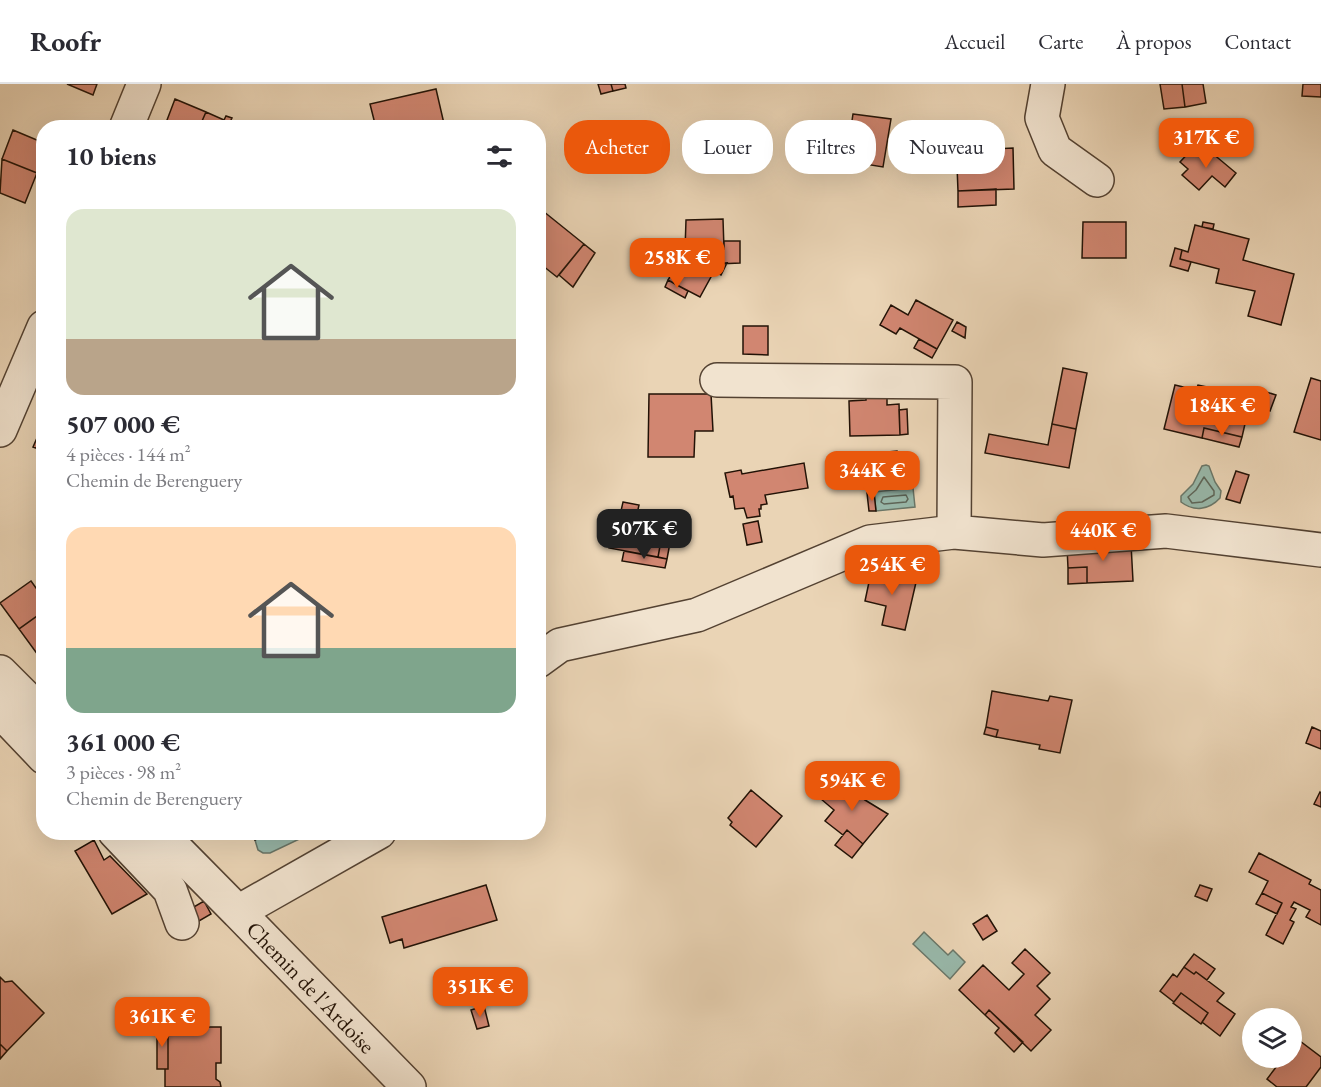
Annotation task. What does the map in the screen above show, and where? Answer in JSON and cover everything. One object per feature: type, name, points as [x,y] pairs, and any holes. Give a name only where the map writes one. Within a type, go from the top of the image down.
[{"type":"street","points":[[129,120],[144,84]]},
{"type":"street","points":[[1048,84],[1042,118],[1055,150],[1097,180]]},
{"type":"street","points":[[0,430],[36,346]]},
{"type":"street","points":[[717,380],[955,382],[954,532]]},
{"type":"street","points":[[546,655],[560,645],[697,615],[870,542],[954,532],[1043,540],[1166,531],[1321,550]]},
{"type":"street","points":[[0,672],[36,708]]},
{"type":"street","points":[[0,711],[36,749]]},
{"type":"street","points":[[123,840],[170,890],[182,923]]},
{"type":"street","name":"Chemin de l'Ardoise","points":[[167,840],[409,1087]]},
{"type":"street","points":[[238,912],[365,840]]},
{"type":"water","points":[[1202,466],[1209,466],[1221,491],[1220,498],[1206,507],[1196,508],[1186,505],[1181,502],[1181,496],[1193,484]]},
{"type":"water","points":[[913,488],[915,507],[876,511],[874,492]]},
{"type":"water","points":[[255,840],[297,840],[270,853],[258,850]]},
{"type":"water","points":[[924,932],[948,955],[953,950],[965,962],[950,979],[913,944]]},
{"type":"building","points":[[67,84],[97,84],[93,95]]},
{"type":"building","points":[[598,84],[611,84],[613,91],[601,94]]},
{"type":"building","points":[[611,84],[625,84],[626,88],[613,91]]},
{"type":"building","points":[[1160,84],[1182,84],[1185,107],[1164,109]]},
{"type":"building","points":[[1182,84],[1203,84],[1206,103],[1185,107]]},
{"type":"building","points":[[1303,84],[1321,84],[1321,97],[1302,96]]},
{"type":"building","points":[[436,89],[443,120],[374,120],[370,104]]},
{"type":"building","points":[[175,99],[206,112],[202,120],[167,120]]},
{"type":"building","points":[[206,112],[224,120],[202,120]]},
{"type":"building","points":[[853,114],[891,119],[888,120],[883,167],[876,166],[876,120],[852,120]]},
{"type":"building","points":[[13,130],[36,140],[36,173],[2,159]]},
{"type":"building","points":[[1194,147],[1201,154],[1206,148],[1236,173],[1225,187],[1212,176],[1199,190],[1182,175],[1188,169],[1180,162]]},
{"type":"building","points":[[1005,148],[1013,148],[1014,189],[958,191],[957,174],[1005,174]]},
{"type":"building","points":[[2,159],[36,173],[25,203],[0,193]]},
{"type":"building","points":[[996,189],[996,205],[958,207],[958,191]]},
{"type":"building","points":[[546,213],[584,244],[557,277],[546,268]]},
{"type":"building","points":[[723,219],[724,249],[718,249],[718,264],[700,297],[675,284],[681,274],[674,270],[685,250],[686,220]]},
{"type":"building","points":[[1083,222],[1126,222],[1126,258],[1082,258]]},
{"type":"building","points":[[1203,222],[1214,224],[1213,229],[1202,227]]},
{"type":"building","points":[[1195,225],[1249,239],[1243,260],[1294,274],[1281,325],[1248,316],[1255,291],[1216,283],[1219,269],[1180,259],[1182,250],[1188,252]]},
{"type":"building","points":[[724,241],[740,241],[740,263],[718,264],[718,249],[724,249]]},
{"type":"building","points":[[584,244],[595,253],[573,287],[559,275]]},
{"type":"building","points":[[1175,248],[1182,250],[1180,259],[1191,262],[1188,271],[1170,266]]},
{"type":"building","points":[[727,263],[721,275],[714,271],[718,264]]},
{"type":"building","points":[[674,270],[681,274],[675,284],[668,280]]},
{"type":"building","points":[[668,280],[688,291],[685,298],[665,287]]},
{"type":"building","points":[[916,300],[953,320],[937,349],[900,328],[896,334],[880,325],[891,305],[908,315]]},
{"type":"building","points":[[957,322],[966,327],[965,338],[952,331]]},
{"type":"building","points":[[743,326],[768,326],[768,355],[743,354]]},
{"type":"building","points":[[919,339],[937,349],[932,358],[914,348]]},
{"type":"building","points":[[1063,368],[1087,373],[1076,429],[1052,424]]},
{"type":"building","points":[[1311,378],[1321,381],[1321,440],[1294,432]]},
{"type":"building","points":[[1175,385],[1196,390],[1198,385],[1222,390],[1220,396],[1250,402],[1242,437],[1204,428],[1202,438],[1164,429]]},
{"type":"building","points":[[1263,391],[1276,395],[1270,411],[1258,407]]},
{"type":"building","points":[[649,394],[711,394],[713,431],[695,431],[694,457],[648,457]]},
{"type":"building","points":[[866,394],[887,394],[887,405],[899,404],[900,435],[850,436],[849,401],[866,400]]},
{"type":"building","points":[[907,409],[908,434],[900,435],[899,410]]},
{"type":"building","points":[[1052,424],[1076,429],[1069,468],[985,453],[989,434],[1048,445]]},
{"type":"building","points":[[1204,428],[1242,437],[1239,447],[1202,438]]},
{"type":"building","points":[[897,451],[898,461],[879,463],[878,453]]},
{"type":"building","points":[[804,463],[808,488],[765,495],[767,504],[761,505],[760,516],[747,518],[744,508],[735,509],[725,473],[741,470],[742,474]]},
{"type":"building","points":[[1236,471],[1249,475],[1240,503],[1226,499]]},
{"type":"building","points":[[874,492],[876,511],[869,511],[867,493]]},
{"type":"building","points":[[623,502],[639,505],[637,514],[665,519],[658,557],[609,548],[616,510],[621,511]]},
{"type":"building","points":[[665,519],[674,521],[667,559],[658,557]]},
{"type":"building","points":[[758,521],[762,542],[747,545],[743,524]]},
{"type":"building","points":[[1131,544],[1133,581],[1087,583],[1087,567],[1068,568],[1067,547]]},
{"type":"building","points":[[624,551],[667,559],[665,568],[622,561]]},
{"type":"building","points":[[1087,567],[1087,583],[1068,584],[1068,568]]},
{"type":"building","points":[[872,568],[917,578],[905,630],[882,625],[886,606],[865,601]]},
{"type":"building","points":[[31,581],[36,588],[36,617],[19,629],[0,603]]},
{"type":"building","points":[[36,617],[36,652],[19,629]]},
{"type":"building","points":[[992,691],[1048,701],[1050,696],[1072,700],[1060,753],[1039,749],[1040,745],[996,737],[998,730],[986,727]]},
{"type":"building","points":[[986,727],[998,730],[996,737],[984,734]]},
{"type":"building","points":[[1312,727],[1321,731],[1321,749],[1306,743]]},
{"type":"building","points":[[836,779],[888,814],[863,844],[847,830],[843,835],[825,821],[834,810],[821,799]]},
{"type":"building","points":[[751,790],[782,816],[756,847],[730,825],[732,822],[728,818]]},
{"type":"building","points":[[1321,793],[1321,807],[1314,804]]},
{"type":"building","points":[[847,830],[863,844],[852,858],[835,845]]},
{"type":"building","points":[[94,840],[104,860],[110,856],[147,894],[112,914],[75,851]]},
{"type":"building","points":[[1259,853],[1311,880],[1309,884],[1321,890],[1321,925],[1306,917],[1310,910],[1294,902],[1291,907],[1296,909],[1290,920],[1294,922],[1283,944],[1266,935],[1282,903],[1262,893],[1268,881],[1249,872]]},
{"type":"building","points":[[486,885],[497,920],[404,948],[402,939],[390,943],[382,917]]},
{"type":"building","points":[[1200,885],[1212,889],[1207,901],[1195,896]]},
{"type":"building","points":[[1262,893],[1282,903],[1277,914],[1256,904]]},
{"type":"building","points":[[204,901],[211,914],[199,921],[192,908]]},
{"type":"building","points":[[987,915],[997,931],[983,940],[973,924]]},
{"type":"building","points":[[1025,949],[1050,973],[1037,986],[1050,999],[1035,1015],[1051,1030],[1031,1051],[989,1010],[985,1015],[959,990],[983,965],[1009,990],[1024,974],[1012,963]]},
{"type":"building","points":[[1194,954],[1215,969],[1207,980],[1184,967]]},
{"type":"building","points":[[1184,967],[1194,974],[1196,972],[1224,993],[1217,1001],[1235,1014],[1220,1036],[1202,1022],[1208,1013],[1181,993],[1174,1002],[1160,991],[1173,974],[1177,977]]},
{"type":"building","points":[[0,977],[5,982],[12,981],[44,1013],[7,1051],[0,1044]]},
{"type":"building","points":[[1181,993],[1208,1013],[1201,1024],[1173,1003]]},
{"type":"building","points":[[484,1006],[489,1026],[477,1029],[471,1010]]},
{"type":"building","points":[[989,1010],[1023,1042],[1014,1052],[995,1033],[999,1028],[985,1015]]},
{"type":"building","points":[[157,1027],[168,1027],[168,1069],[157,1069]]},
{"type":"building","points":[[168,1027],[221,1027],[221,1063],[216,1063],[216,1079],[220,1082],[221,1087],[165,1087],[165,1069],[168,1069]]},
{"type":"building","points":[[1302,1043],[1321,1057],[1321,1067],[1306,1087],[1277,1087],[1267,1079],[1275,1068],[1302,1068]]},
{"type":"building","points":[[0,1044],[7,1051],[0,1059]]}]
